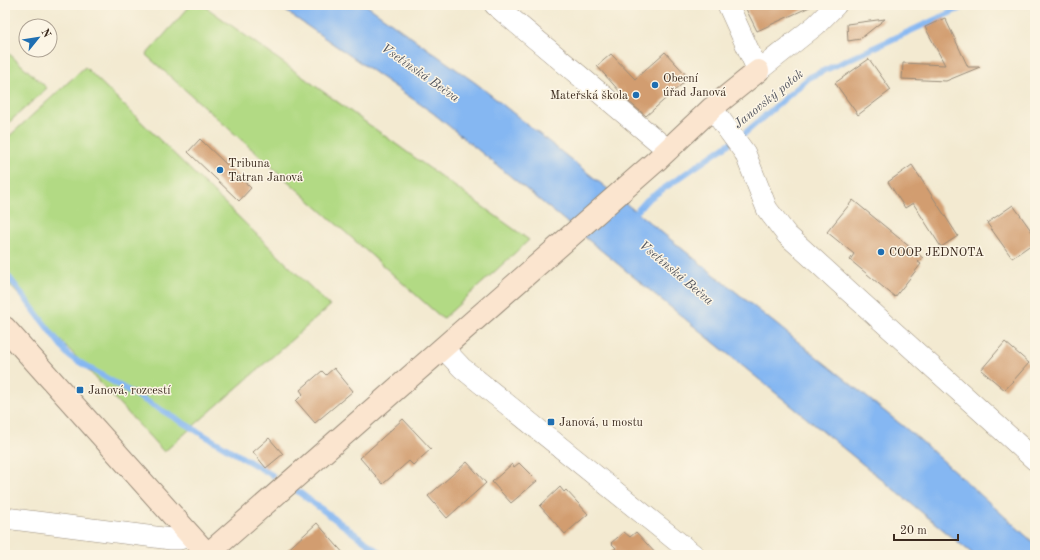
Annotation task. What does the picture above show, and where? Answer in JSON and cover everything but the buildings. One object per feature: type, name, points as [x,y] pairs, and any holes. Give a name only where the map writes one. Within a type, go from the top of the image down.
[{"type":"street","points":[[495,5],[662,156]]},
{"type":"street","points":[[728,5],[758,71]]},
{"type":"street","points":[[5,328],[208,555],[662,156],[712,108],[816,25],[836,5]]},
{"type":"street","points":[[712,108],[745,153],[767,208],[787,235],[1035,460]]},
{"type":"street","points":[[449,342],[462,368],[693,555]]},
{"type":"street","points":[[5,518],[171,539],[191,536]]},
{"type":"green space","points":[[191,5],[203,5],[529,240],[443,319],[146,55]]},
{"type":"green space","points":[[5,50],[47,88],[5,126]]},
{"type":"green space","points":[[85,67],[330,306],[164,452],[5,280],[5,140]]},
{"type":"water","name":"Vsetínská Bečva","points":[[277,5],[366,5],[477,84],[919,439],[1035,544],[1035,555],[974,555],[433,113]]},
{"type":"waterway","name":"Janovský potok","points":[[632,217],[647,200],[745,133],[810,77],[967,5]]},
{"type":"waterway","points":[[5,272],[69,356],[272,475]]},
{"type":"waterway","points":[[292,487],[383,555]]},
{"type":"place","name":"Obecní úřad Janová","points":[[655,85]]},
{"type":"place","name":"Mateřská škola","points":[[636,95]]},
{"type":"place","name":"Tribuna Tatran Janová","points":[[220,170]]},
{"type":"place","name":"COOP JEDNOTA","points":[[881,252]]},
{"type":"place","name":"Janová, rozcestí","points":[[80,390]]},
{"type":"place","name":"Janová, u mostu","points":[[551,422]]}]
